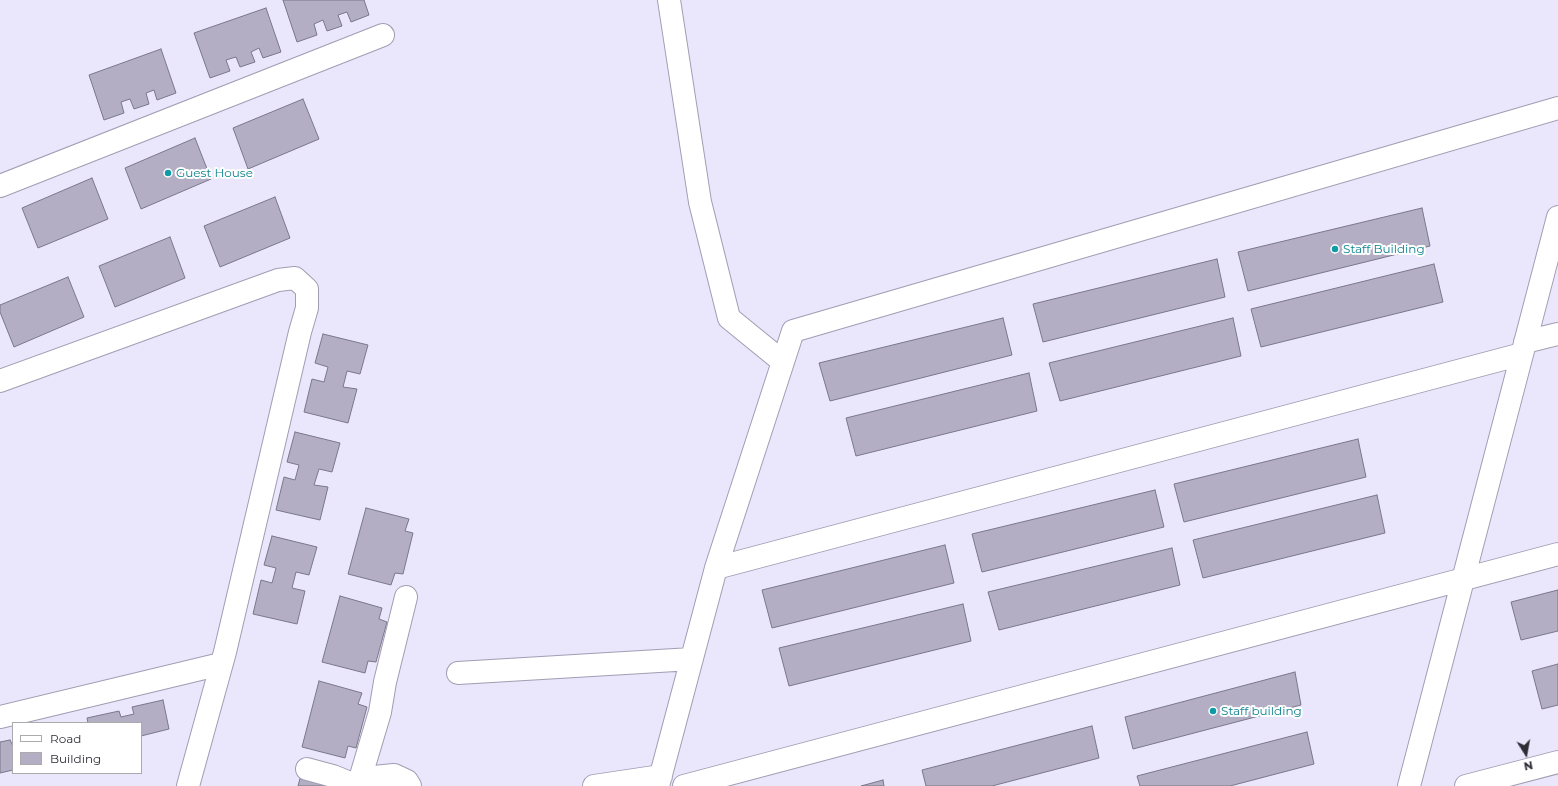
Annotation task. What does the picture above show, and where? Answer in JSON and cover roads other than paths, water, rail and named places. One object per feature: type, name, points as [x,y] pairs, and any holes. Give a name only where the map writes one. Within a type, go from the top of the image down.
[{"type":"street","points":[[669,0],[700,202],[730,318],[783,362]]},
{"type":"street","points":[[0,186],[383,35]]},
{"type":"street","points":[[594,786],[659,781],[716,568],[793,331],[1558,108]]},
{"type":"street","points":[[1408,786],[1558,217]]},
{"type":"street","points":[[0,381],[278,280],[295,278],[307,289],[307,308],[221,664],[188,786]]},
{"type":"street","points":[[716,568],[1524,348],[1558,334]]},
{"type":"street","points":[[684,786],[1558,554]]},
{"type":"street","points":[[358,786],[380,712],[385,682],[406,597]]},
{"type":"street","points":[[458,673],[692,659]]},
{"type":"street","points":[[0,717],[221,664]]},
{"type":"street","points":[[1466,786],[1558,762]]},
{"type":"street","points":[[306,769],[333,776],[358,786]]},
{"type":"street","points":[[358,786],[374,777],[394,775],[407,780],[410,786]]},
{"type":"place","name":"Guest House","points":[[168,173]]},
{"type":"place","name":"Staff Building","points":[[1335,249]]},
{"type":"place","name":"Staff building","points":[[1213,711]]}]
